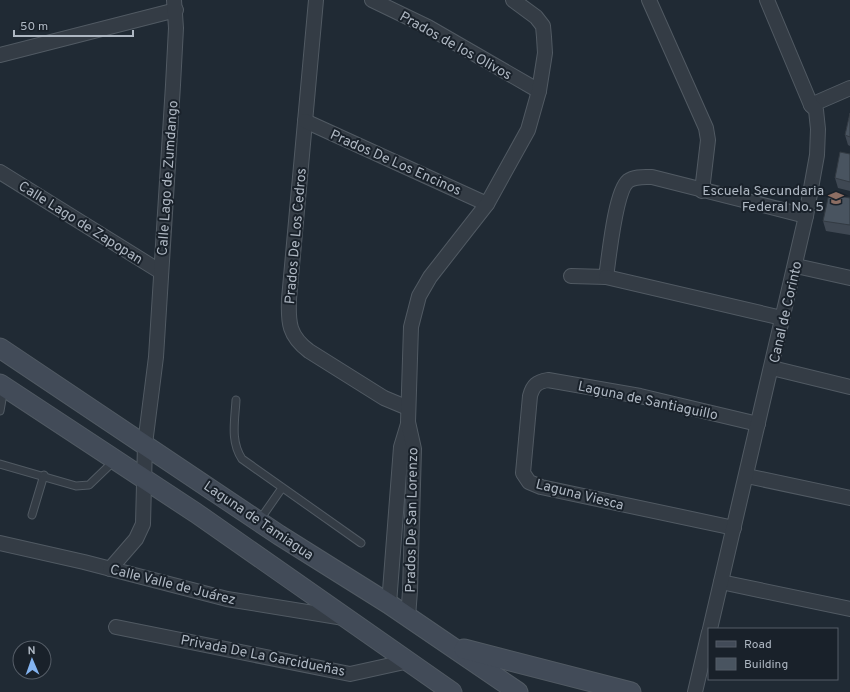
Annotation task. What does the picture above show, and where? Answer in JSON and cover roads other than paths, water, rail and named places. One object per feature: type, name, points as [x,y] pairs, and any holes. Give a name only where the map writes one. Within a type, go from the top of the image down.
[{"type":"main road","name":"Laguna de Tamiagua","points":[[0,348],[259,521],[389,604],[518,692]]},
{"type":"main road","name":"Laguna de Tamiagua","points":[[2,385],[196,513],[409,661],[445,690]]},
{"type":"main road","points":[[448,645],[504,661],[631,692]]},
{"type":"street","name":"Prados De Los Cedros","points":[[316,0],[289,299],[288,316],[290,327],[299,343],[309,351],[384,398],[408,408]]},
{"type":"street","name":"Prados de los Olivos","points":[[372,0],[428,27],[539,91]]},
{"type":"street","name":"Prados De San Lorenzo","points":[[408,617],[414,449],[408,422],[411,327],[419,296],[430,277],[487,204],[528,130],[539,91],[545,53],[543,26],[536,17],[512,0]]},
{"type":"street","points":[[649,0],[706,128],[708,140],[702,191]]},
{"type":"street","name":"Canal de Corinto","points":[[710,628],[747,476],[782,318],[796,266],[817,155],[818,129],[816,110],[811,105],[770,1]]},
{"type":"street","points":[[0,55],[175,5]]},
{"type":"street","name":"Calle Lago de Zumdango","points":[[110,569],[136,540],[143,524],[145,444],[156,356],[174,85],[175,5]]},
{"type":"street","points":[[811,105],[850,88]]},
{"type":"street","name":"Prados De Los Encinos","points":[[305,121],[487,204]]},
{"type":"street","name":"Calle Lago de Zapopan","points":[[0,172],[161,272]]},
{"type":"street","points":[[606,277],[620,194],[628,181],[641,176],[652,177],[702,191],[806,216]]},
{"type":"street","points":[[796,266],[850,278]]},
{"type":"street","points":[[571,276],[606,277],[782,318]]},
{"type":"street","points":[[772,368],[850,387]]},
{"type":"street","name":"Laguna de Santiaguillo","points":[[538,382],[548,380],[640,396],[758,424]]},
{"type":"street","name":"Laguna Viesca","points":[[538,382],[532,388],[528,419],[524,473],[529,482],[541,488],[734,528]]},
{"type":"street","name":"Prados De San Lorenzo","points":[[389,604],[401,447],[408,422]]},
{"type":"street","points":[[747,476],[850,498]]},
{"type":"street","name":"Calle Valle de Juárez","points":[[0,543],[227,599],[347,619]]},
{"type":"street","points":[[721,582],[850,609]]},
{"type":"street","name":"Privada De La Garcidueñas","points":[[116,627],[350,674],[409,661]]},
{"type":"street","points":[[695,692],[708,636]]},
{"type":"lane","points":[[0,411],[2,385]]},
{"type":"lane","points":[[236,400],[234,442],[236,450],[242,459],[361,543]]},
{"type":"lane","points":[[0,464],[44,475],[76,486],[89,485],[115,460]]},
{"type":"lane","points":[[32,515],[44,475]]},
{"type":"lane","points":[[259,521],[282,488]]},
{"type":"place","name":"Escuela Secundaria Federal No. 5","points":[[836,198]]}]
